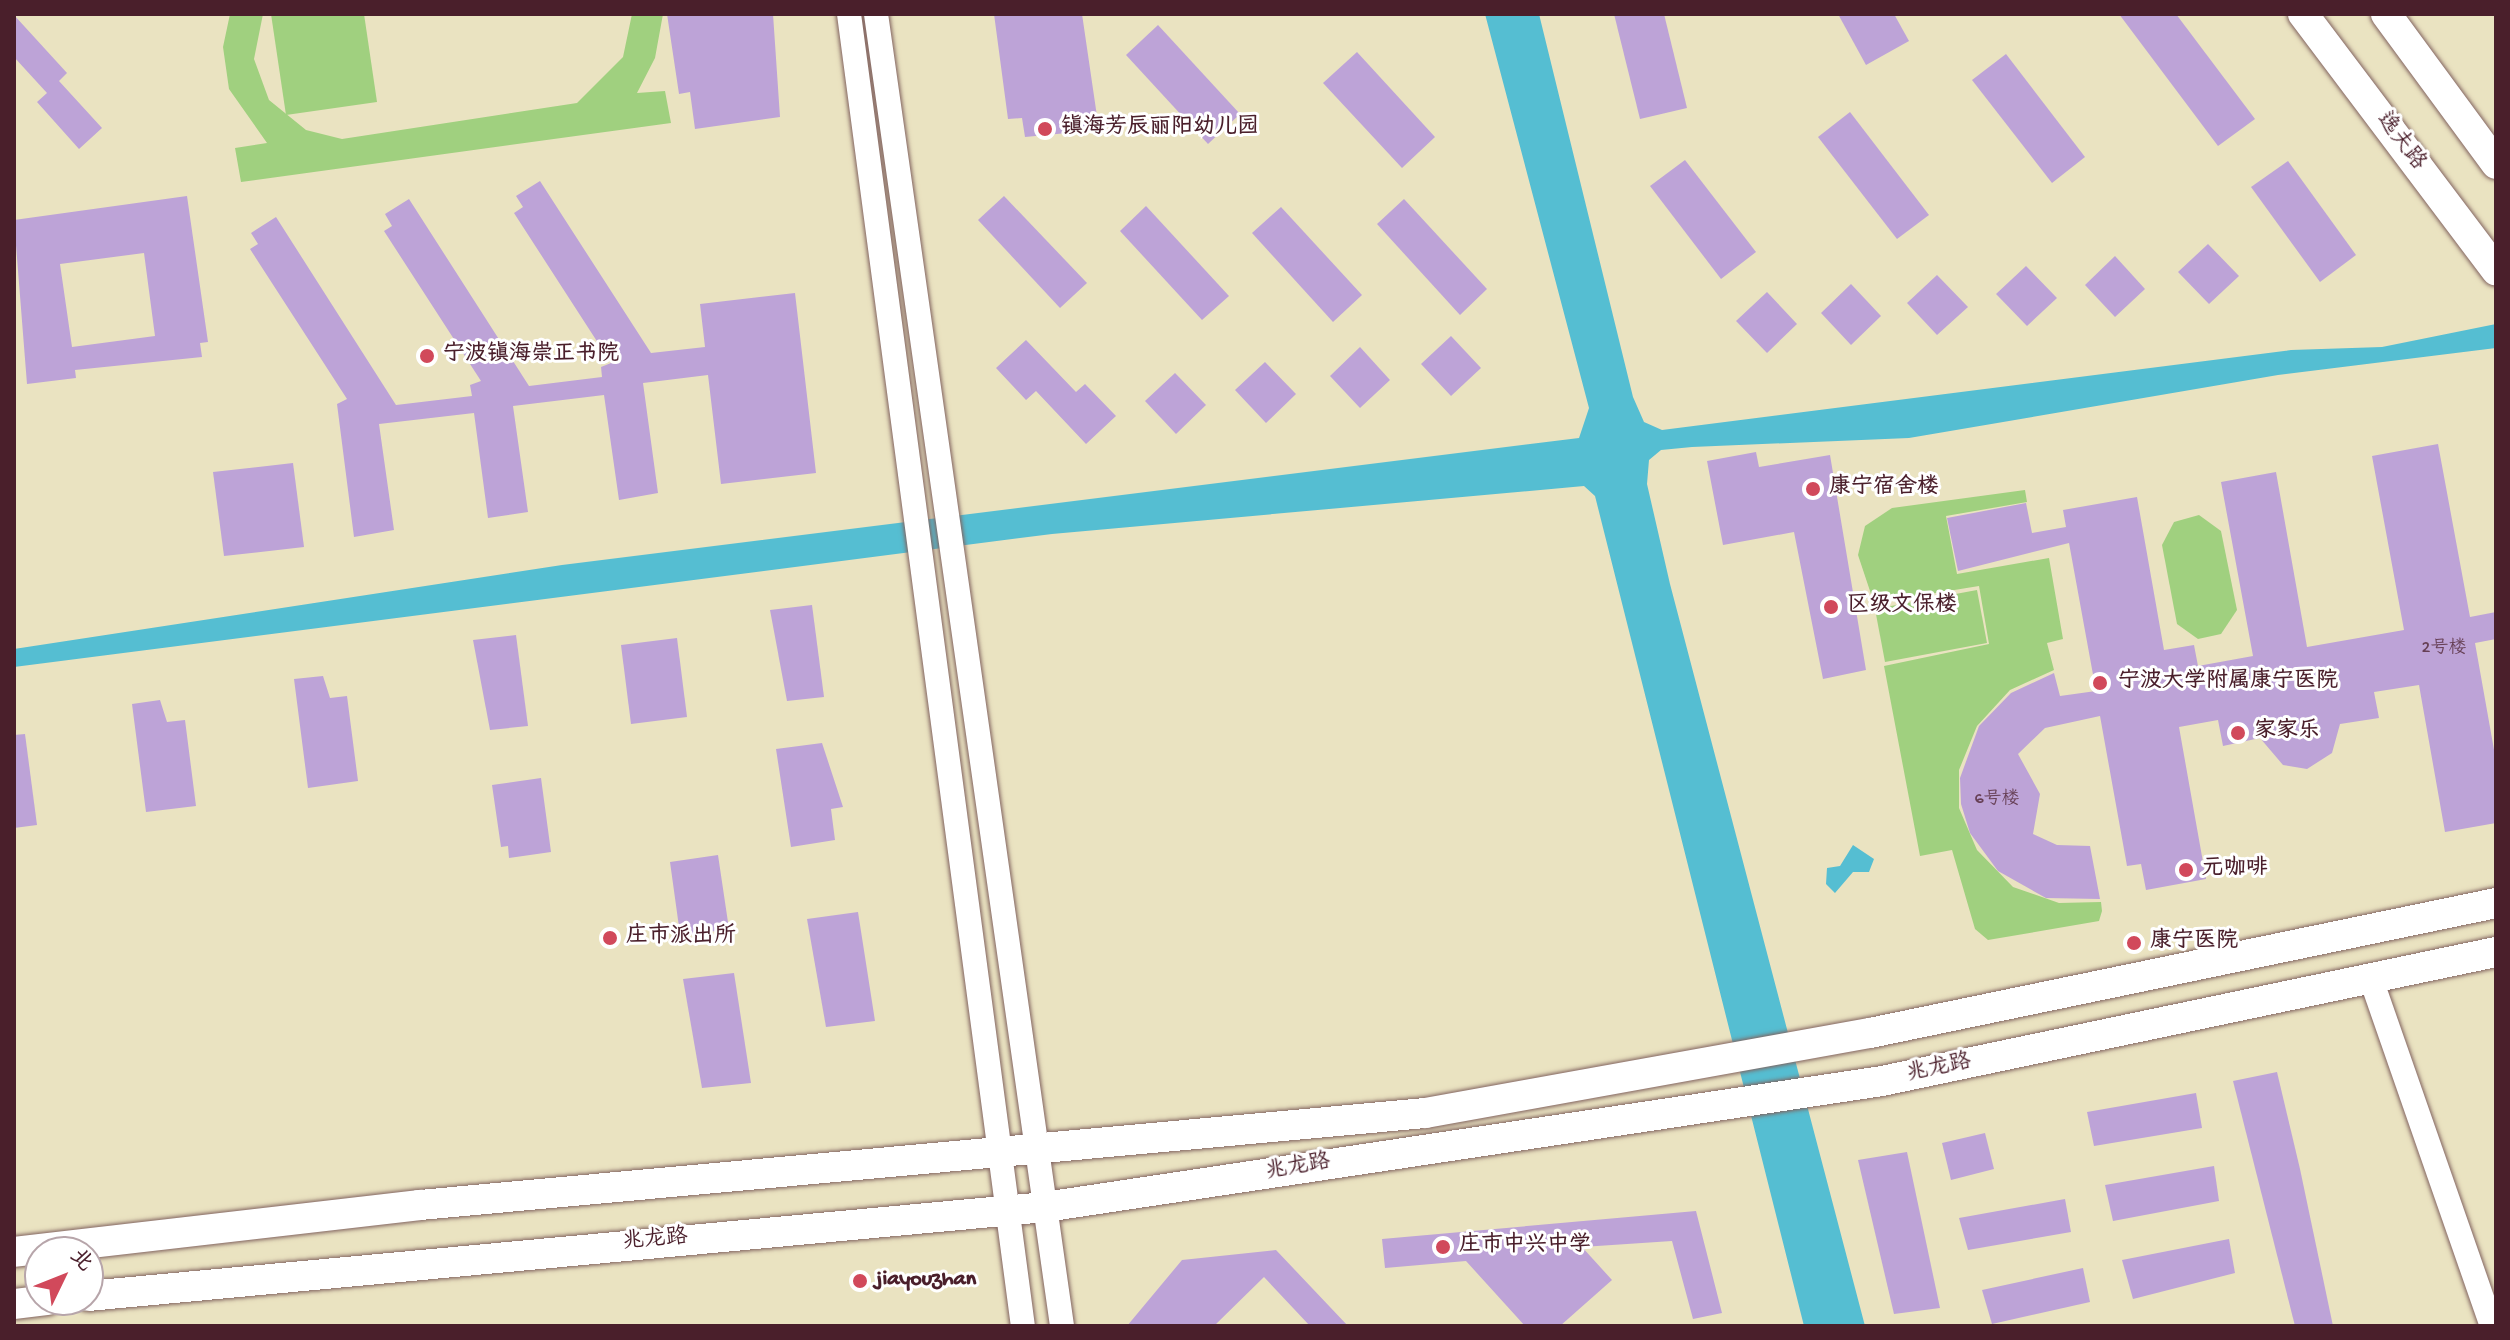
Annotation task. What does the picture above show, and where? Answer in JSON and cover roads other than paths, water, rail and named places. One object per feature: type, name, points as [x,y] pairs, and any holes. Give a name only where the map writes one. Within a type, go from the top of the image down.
[{"type":"main road","name":"逸夫路","points":[[2303,14],[2496,270]]},
{"type":"main road","points":[[2386,14],[2496,164]]},
{"type":"main road","name":"兆龙路","points":[[14,1252],[420,1205],[1425,1113],[1870,1033],[2496,903]]},
{"type":"main road","name":"兆龙路","points":[[104,1295],[1045,1207],[1882,1081],[2496,952]]},
{"type":"street","points":[[849,14],[1023,1326]]},
{"type":"street","points":[[876,14],[950,554],[1062,1326]]},
{"type":"street","points":[[2371,979],[2492,1326]]},
{"type":"water","points":[[1485,14],[1539,14],[1633,397],[1644,422],[1662,430],[2291,350],[2382,347],[2496,324],[2496,348],[2278,375],[1909,438],[1692,447],[1661,450],[1649,460],[1647,484],[1670,584],[1865,1326],[1804,1326],[1595,496],[1584,486],[1052,534],[14,667],[14,649],[562,565],[1579,438],[1589,408]]},
{"type":"water","points":[[1853,845],[1874,859],[1869,872],[1853,872],[1835,893],[1826,884],[1827,868],[1840,866]]},
{"type":"place","name":"镇海芳辰丽阳幼儿园","points":[[1045,129]]},
{"type":"place","name":"宁波镇海崇正书院","points":[[427,356]]},
{"type":"place","name":"康宁宿舍楼","points":[[1813,489]]},
{"type":"place","name":"区级文保楼","points":[[1831,607]]},
{"type":"place","name":"宁波大学附属康宁医院","points":[[2100,683]]},
{"type":"place","name":"家家乐","points":[[2238,733]]},
{"type":"place","name":"元咖啡","points":[[2186,870]]},
{"type":"place","name":"庄市派出所","points":[[610,938]]},
{"type":"place","name":"康宁医院","points":[[2134,943]]},
{"type":"place","name":"庄市中兴中学","points":[[1443,1247]]},
{"type":"place","name":"jiayouzhan","points":[[860,1281]]}]
